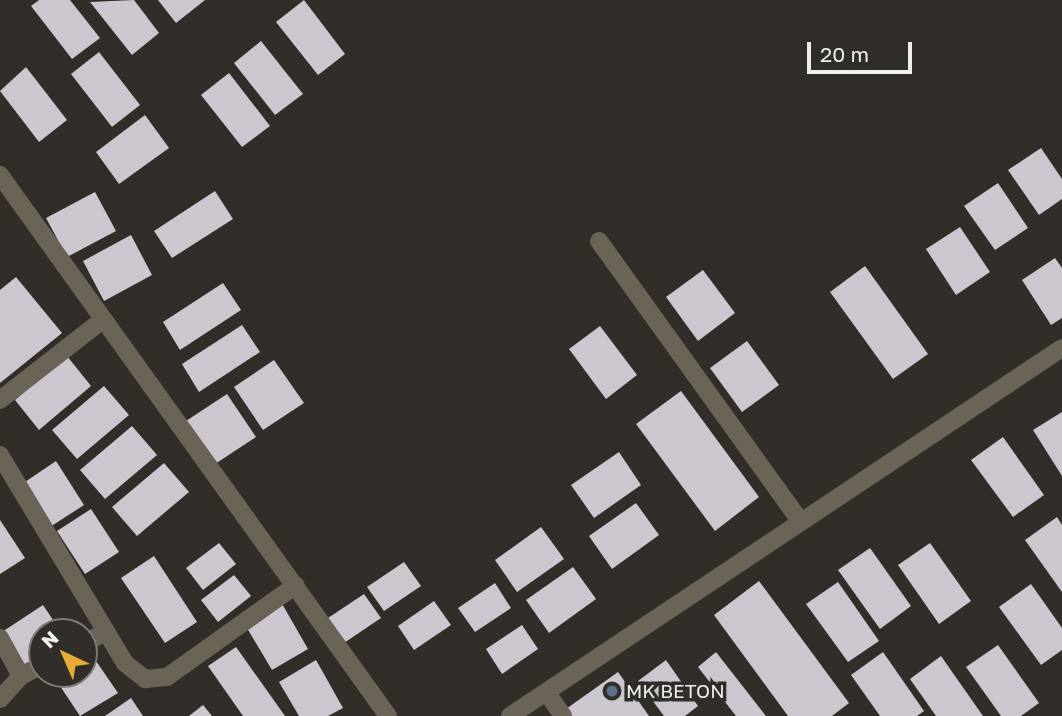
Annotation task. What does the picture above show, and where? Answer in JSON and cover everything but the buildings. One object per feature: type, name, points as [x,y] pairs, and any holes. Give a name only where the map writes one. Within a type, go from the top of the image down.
[{"type":"street","points":[[0,175],[100,323],[176,413],[388,716]]},
{"type":"street","points":[[599,241],[800,522]]},
{"type":"street","points":[[0,400],[100,323]]},
{"type":"street","points":[[510,716],[1062,348]]},
{"type":"street","points":[[0,455],[125,663],[145,679],[167,677],[296,585]]},
{"type":"street","points":[[98,636],[106,632]]},
{"type":"street","points":[[0,638],[21,676]]},
{"type":"street","points":[[0,699],[21,676],[28,672]]},
{"type":"street","points":[[547,693],[563,716]]},
{"type":"place","name":"MK BETON","points":[[612,691]]}]
